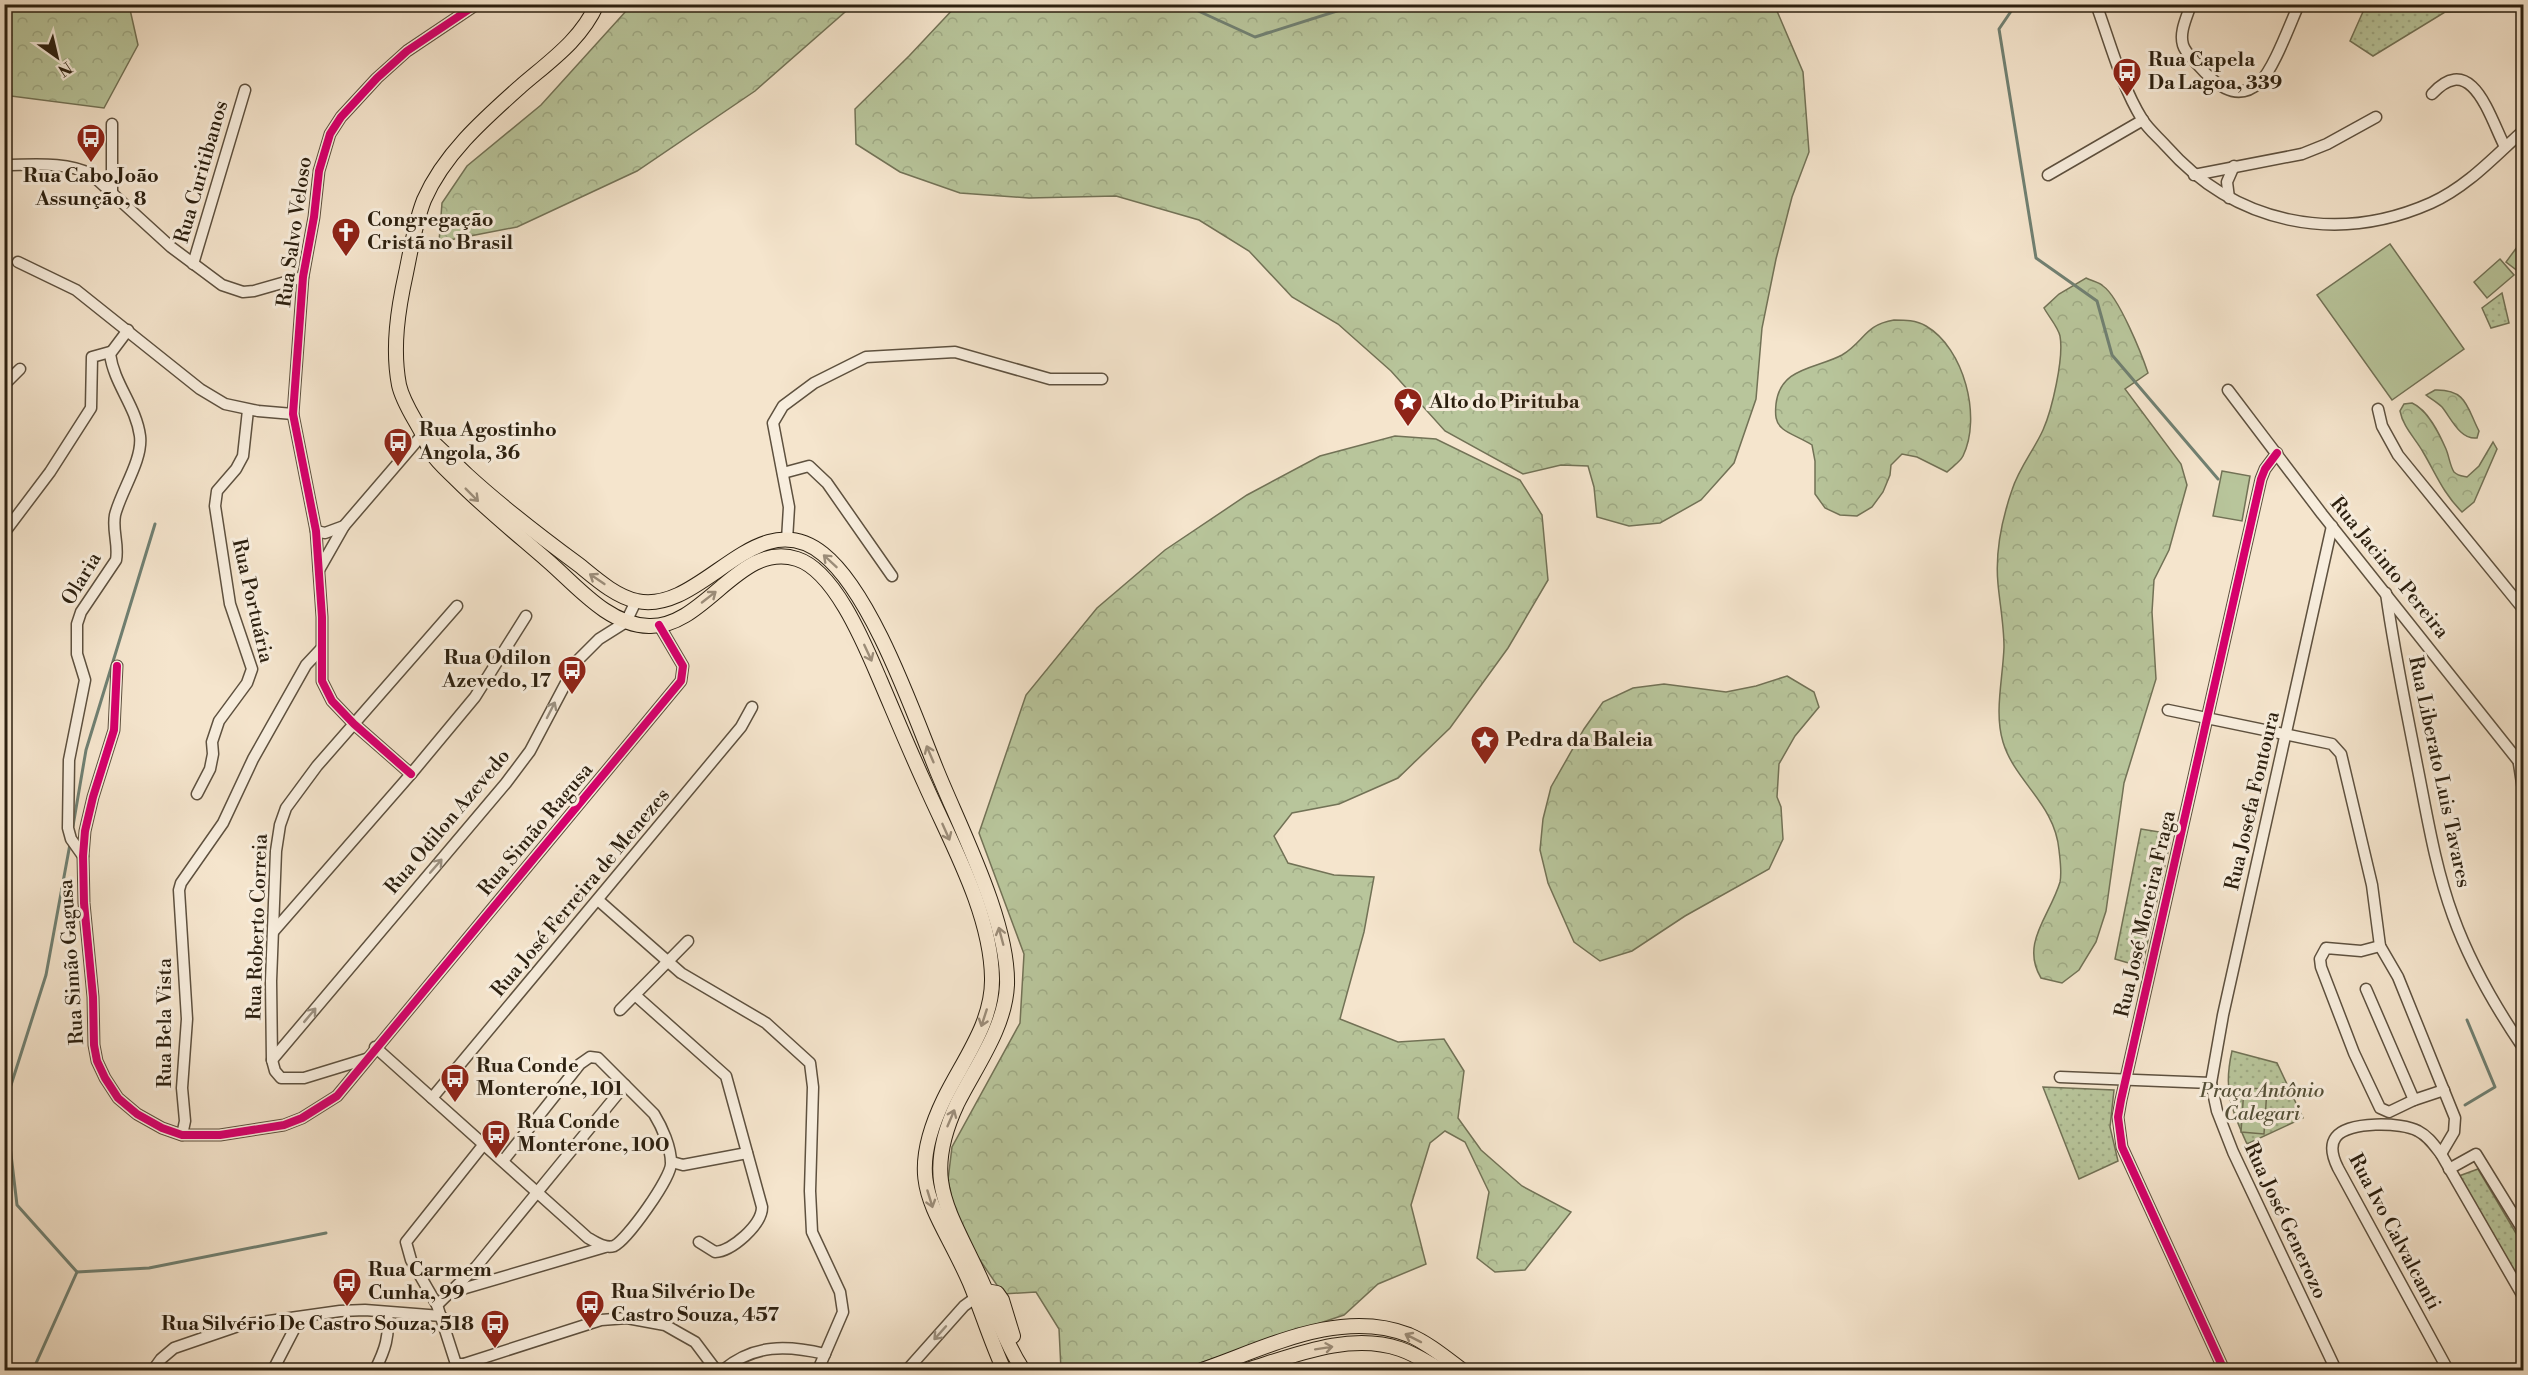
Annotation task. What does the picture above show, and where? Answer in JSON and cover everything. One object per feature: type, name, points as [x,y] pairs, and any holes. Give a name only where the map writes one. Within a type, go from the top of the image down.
[{"type":"main road","points":[[597,4],[580,33],[555,59],[473,130],[452,155],[425,198],[417,221],[401,293],[396,350],[400,388],[431,452],[487,510],[603,608],[626,622],[644,626],[669,623],[693,610],[749,566],[776,557],[789,557],[813,566],[822,574],[860,637],[968,884],[984,927],[991,959],[992,987],[986,1014],[930,1129],[925,1159],[929,1200],[981,1294]]},
{"type":"main road","points":[[423,434],[468,476],[561,552],[620,594],[636,602],[659,601],[701,581]]},
{"type":"main road","points":[[659,626],[660,613],[664,607],[754,548],[771,541],[787,540],[810,545],[839,569],[864,608],[906,697],[977,867],[999,927],[1006,955],[1007,987],[1002,1015],[947,1127],[940,1148],[939,1171],[950,1216],[981,1294],[1005,1371]]},
{"type":"main road","points":[[981,1294],[997,1293],[1002,1300],[1024,1371]]},
{"type":"main road","points":[[1202,1371],[1304,1334],[1342,1326],[1368,1326],[1410,1335],[1462,1371]]},
{"type":"main road","points":[[1248,1371],[1316,1348],[1364,1344],[1404,1350],[1441,1371]]},
{"type":"street","name":"Rua Salvo Veloso","points":[[411,774],[354,724],[332,701],[322,681],[316,531],[293,414],[303,277],[314,217],[318,171],[330,134],[341,117],[377,78],[407,51],[477,4]]},
{"type":"street","points":[[2096,4],[2123,77],[2143,120],[2194,175],[2229,198],[2277,218],[2339,225],[2378,221],[2432,202],[2474,175],[2523,130]]},
{"type":"street","points":[[2191,4],[2182,39],[2185,50],[2208,78],[2221,88],[2241,92],[2249,90],[2264,78],[2299,4]]},
{"type":"street","points":[[2432,94],[2450,80],[2468,81],[2481,98],[2505,147]]},
{"type":"street","name":"Rua Curitibanos","points":[[193,264],[245,90]]},
{"type":"street","points":[[2194,175],[2302,154],[2327,144],[2376,117]]},
{"type":"street","points":[[2048,175],[2143,120]]},
{"type":"street","points":[[112,124],[112,192]]},
{"type":"street","points":[[4,165],[55,165],[81,169],[97,178],[171,247],[222,285],[243,292],[267,288],[303,277]]},
{"type":"street","points":[[2229,198],[2227,182],[2235,166]]},
{"type":"street","points":[[18,262],[76,290],[200,389],[225,404],[248,410],[293,414]]},
{"type":"street","points":[[4,533],[50,472],[91,408],[92,357],[110,352],[128,330]]},
{"type":"street","name":"Olaria","points":[[83,856],[71,839],[68,828],[69,760],[85,680],[77,654],[76,624],[81,612],[116,560],[118,552],[113,530],[116,513],[140,443],[135,418],[115,378],[110,352]]},
{"type":"street","points":[[787,540],[789,507],[773,423],[783,406],[814,383],[866,357],[955,352],[1050,379],[1102,379]]},
{"type":"street","points":[[4,385],[20,369]]},
{"type":"street","name":"Rua Jacinto Pereira","points":[[2228,390],[2521,766]]},
{"type":"street","points":[[2378,409],[2382,426],[2398,455],[2523,610]]},
{"type":"street","name":"Rua Portuária","points":[[197,794],[210,769],[213,754],[212,742],[219,721],[243,689],[252,671],[250,659],[230,604],[215,506],[217,491],[236,469],[244,452],[244,433],[248,410]]},
{"type":"street","points":[[319,571],[344,526],[423,434]]},
{"type":"street","name":"Rua José Moreira Fraga","points":[[2224,1371],[2122,1147],[2118,1117],[2261,478],[2277,453]]},
{"type":"street","points":[[783,472],[809,466],[816,472],[827,483],[892,576]]},
{"type":"street","points":[[316,531],[325,533],[344,526]]},
{"type":"street","name":"Rua Josefa Fontoura","points":[[2211,1083],[2223,1015],[2332,526]]},
{"type":"street","name":"Rua Liberato Luis Tavares","points":[[2386,593],[2393,643],[2430,831],[2445,891],[2454,918],[2484,982],[2523,1049]]},
{"type":"street","points":[[626,622],[636,602]]},
{"type":"street","name":"Rua Roberto Correia","points":[[272,1060],[276,851],[280,825],[286,808],[354,724],[457,606]]},
{"type":"street","points":[[273,932],[475,697],[526,616]]},
{"type":"street","name":"Rua Odilon Azevedo","points":[[272,1060],[506,783],[530,751],[578,660],[599,639],[626,622]]},
{"type":"street","name":"Rua Simão Ragusa","points":[[375,1047],[444,968],[681,681],[683,666],[659,626]]},
{"type":"street","name":"Rua Bela Vista","points":[[182,1135],[185,1121],[182,1088],[187,1019],[179,890],[185,875],[223,823],[253,759],[306,665],[321,650]]},
{"type":"street","name":"Rua Simão Gagusa","points":[[117,666],[114,730],[93,797],[85,831],[83,856],[94,1045],[97,1061],[118,1098],[137,1114],[162,1128],[182,1135],[220,1134],[273,1128],[302,1118],[337,1096],[375,1047]]},
{"type":"street","name":"Rua José Ferreira de Menezes","points":[[432,1098],[741,727],[752,707]]},
{"type":"street","points":[[2168,710],[2332,744],[2344,759],[2372,885],[2379,946],[2398,977],[2455,1118],[2454,1132],[2441,1154]]},
{"type":"street","points":[[2521,766],[2523,796]]},
{"type":"street","points":[[598,900],[667,963],[702,988],[766,1023],[810,1063],[813,1087],[810,1191],[812,1232],[840,1292],[843,1312],[818,1371]]},
{"type":"street","points":[[620,1010],[688,941]]},
{"type":"street","points":[[2379,946],[2361,951],[2326,948],[2320,959],[2354,1053],[2380,1108],[2389,1112],[2414,1100],[2444,1090]]},
{"type":"street","points":[[2366,989],[2414,1100]]},
{"type":"street","points":[[635,995],[726,1076],[762,1207],[760,1216],[742,1236],[721,1251],[712,1250],[699,1242]]},
{"type":"street","points":[[375,1047],[588,1238],[605,1247]]},
{"type":"street","points":[[452,1293],[614,1246],[623,1238],[664,1185],[672,1162],[654,1114],[606,1065],[598,1058],[590,1057],[580,1064],[503,1161]]},
{"type":"street","points":[[272,1060],[275,1071],[281,1078],[290,1080],[304,1078],[366,1059]]},
{"type":"street","points":[[2060,1077],[2211,1083]]},
{"type":"street","name":"Rua José Generozo","points":[[2211,1083],[2217,1111],[2233,1152],[2336,1371]]},
{"type":"street","points":[[437,1305],[452,1293],[476,1267],[626,1085]]},
{"type":"street","name":"Rua Ivo Calvalcanti","points":[[2448,1371],[2342,1177],[2332,1149],[2337,1135],[2343,1131],[2382,1124],[2416,1130],[2434,1144],[2523,1298]]},
{"type":"street","points":[[458,1366],[437,1305],[411,1260],[406,1242],[484,1144]]},
{"type":"street","points":[[672,1162],[683,1165],[747,1153]]},
{"type":"street","points":[[2449,1168],[2476,1154],[2523,1232]]},
{"type":"street","points":[[907,1371],[964,1306],[981,1294]]},
{"type":"street","points":[[153,1371],[166,1354],[195,1339],[241,1325],[340,1311],[441,1316]]},
{"type":"street","points":[[375,1371],[386,1349],[390,1331],[387,1313]]},
{"type":"street","points":[[273,1371],[300,1318]]},
{"type":"street","points":[[458,1366],[601,1320],[627,1318],[665,1325],[695,1342],[716,1371]]},
{"type":"street","points":[[723,1371],[741,1357],[759,1350],[797,1349],[825,1354]]},
{"type":"street","points":[[458,1366],[487,1371]]},
{"type":"green space","points":[[5,4],[129,5],[138,45],[104,108],[11,96],[5,100]]},
{"type":"green space","points":[[1774,4],[1803,72],[1809,152],[1792,197],[1776,259],[1762,328],[1756,399],[1734,463],[1701,500],[1660,523],[1629,526],[1597,517],[1594,487],[1588,466],[1561,465],[1523,474],[1445,431],[1391,371],[1338,324],[1292,297],[1249,251],[1199,220],[1116,196],[1029,198],[960,193],[900,172],[856,144],[855,109],[957,5]]},
{"type":"green space","points":[[2520,4],[2522,11],[2445,12],[2373,56],[2350,41],[2366,5]]},
{"type":"green space","points":[[627,5],[853,5],[755,91],[637,171],[517,227],[439,242],[442,203],[467,166],[541,105],[627,10]]},
{"type":"green space","points":[[2523,239],[2523,275],[2506,262]]},
{"type":"green space","points":[[2390,244],[2464,349],[2392,400],[2317,295]]},
{"type":"green space","points":[[2500,259],[2514,275],[2487,298],[2474,282]]},
{"type":"green space","points":[[2086,278],[2100,283],[2109,292],[2129,327],[2148,373],[2125,389],[2181,464],[2187,485],[2169,550],[2154,580],[2152,612],[2156,679],[2124,783],[2106,911],[2096,942],[2079,970],[2062,983],[2041,978],[2035,965],[2034,953],[2039,930],[2060,882],[2056,834],[2043,806],[2016,769],[2000,731],[1999,707],[2004,647],[1998,584],[1998,548],[2012,490],[2043,430],[2056,384],[2061,346],[2060,336],[2044,308],[2059,294]]},
{"type":"green space","points":[[2502,293],[2509,323],[2491,328],[2482,308]]},
{"type":"green space","points":[[1914,321],[1926,326],[1939,336],[1950,350],[1966,385],[1970,404],[1971,422],[1968,440],[1962,458],[1947,472],[1917,457],[1902,454],[1891,465],[1890,475],[1883,492],[1872,507],[1857,516],[1840,515],[1825,508],[1815,494],[1815,461],[1812,445],[1778,424],[1776,404],[1779,392],[1792,376],[1842,355],[1870,330],[1884,322]]},
{"type":"green space","points":[[2435,390],[2460,396],[2479,431],[2477,438],[2471,438],[2461,432],[2442,407],[2426,395]]},
{"type":"green space","points":[[2412,403],[2423,411],[2432,423],[2446,449],[2453,470],[2457,474],[2467,477],[2479,466],[2493,442],[2497,449],[2474,502],[2462,512],[2445,490],[2404,422],[2400,411],[2404,404]]},
{"type":"green space","points":[[1395,436],[1436,439],[1520,480],[1542,515],[1548,580],[1508,648],[1450,728],[1398,778],[1339,804],[1292,813],[1274,836],[1288,863],[1334,875],[1374,877],[1364,932],[1340,1019],[1398,1042],[1444,1039],[1464,1071],[1458,1118],[1481,1150],[1522,1186],[1571,1212],[1525,1270],[1495,1272],[1477,1258],[1489,1192],[1465,1142],[1445,1131],[1430,1143],[1411,1205],[1426,1264],[1378,1284],[1344,1315],[1179,1370],[1061,1370],[1059,1329],[1036,1292],[1003,1294],[965,1238],[954,1210],[948,1180],[952,1147],[1020,1023],[1024,954],[979,833],[1026,695],[1097,608],[1165,550],[1247,495],[1320,456]]},
{"type":"green space","points":[[2222,471],[2250,476],[2242,521],[2213,516]]},
{"type":"green space","points":[[1787,676],[1814,692],[1819,707],[1795,736],[1779,764],[1777,797],[1781,807],[1783,839],[1769,869],[1685,916],[1632,951],[1600,961],[1574,942],[1548,883],[1540,850],[1543,819],[1551,787],[1584,729],[1603,702],[1633,688],[1664,684],[1726,692],[1756,686]]},
{"type":"green space","points":[[2141,829],[2172,834],[2142,967],[2115,959]]},
{"type":"green space","name":"Praça Antônio Calegari","points":[[2232,1051],[2277,1063],[2303,1118],[2247,1144],[2230,1099],[2228,1077]]},
{"type":"green space","points":[[2043,1087],[2114,1090],[2110,1127],[2118,1161],[2079,1179]]},
{"type":"green space","points":[[2244,1088],[2267,1089],[2264,1134],[2241,1132]]},
{"type":"green space","points":[[2478,1169],[2523,1245],[2523,1286],[2459,1176]]},
{"type":"waterway","points":[[1183,4],[1255,37],[1359,4]]},
{"type":"waterway","points":[[2016,4],[1999,29],[2036,258],[2097,301],[2112,355],[2218,479]]},
{"type":"waterway","points":[[73,826],[86,750],[155,524]]},
{"type":"waterway","points":[[33,1370],[77,1272],[17,1205],[5,1104],[46,975],[70,844]]},
{"type":"waterway","points":[[2465,1105],[2495,1087],[2467,1020]]},
{"type":"waterway","points":[[77,1272],[149,1268],[326,1233]]},
{"type":"cycle path","points":[[411,774],[354,724],[332,701],[322,681],[322,617],[316,531],[293,414],[303,277],[314,217],[319,171],[330,134],[341,117],[377,78],[407,51],[477,4]]},
{"type":"cycle path","points":[[2224,1370],[2122,1147],[2118,1117],[2261,479],[2265,469],[2277,453]]},
{"type":"cycle path","points":[[117,666],[114,730],[93,797],[85,831],[83,856],[84,903],[97,1061],[118,1098],[137,1114],[162,1128],[182,1135],[220,1135],[284,1125],[302,1118],[337,1096],[681,681],[683,666],[659,625]]},
{"type":"place","name":"Rua Capela Da Lagoa, 339","points":[[2127,98]]},
{"type":"place","name":"Rua Cabo João Assunção, 8","points":[[91,164]]},
{"type":"place","name":"Congregação Cristã no Brasil","points":[[346,258]]},
{"type":"place","name":"Alto do Pirituba","points":[[1408,428]]},
{"type":"place","name":"Rua Agostinho Angola, 36","points":[[398,468]]},
{"type":"place","name":"Rua Odilon Azevedo, 17","points":[[572,696]]},
{"type":"place","name":"Pedra da Baleia","points":[[1485,766]]},
{"type":"place","name":"Rua Conde Monterone, 101","points":[[455,1104]]},
{"type":"place","name":"Rua Conde Monterone, 100","points":[[496,1160]]},
{"type":"place","name":"Rua Carmem Cunha, 99","points":[[347,1308]]},
{"type":"place","name":"Rua Silvério De Castro Souza, 457","points":[[590,1330]]},
{"type":"place","name":"Rua Silvério De Castro Souza, 518","points":[[495,1350]]}]
